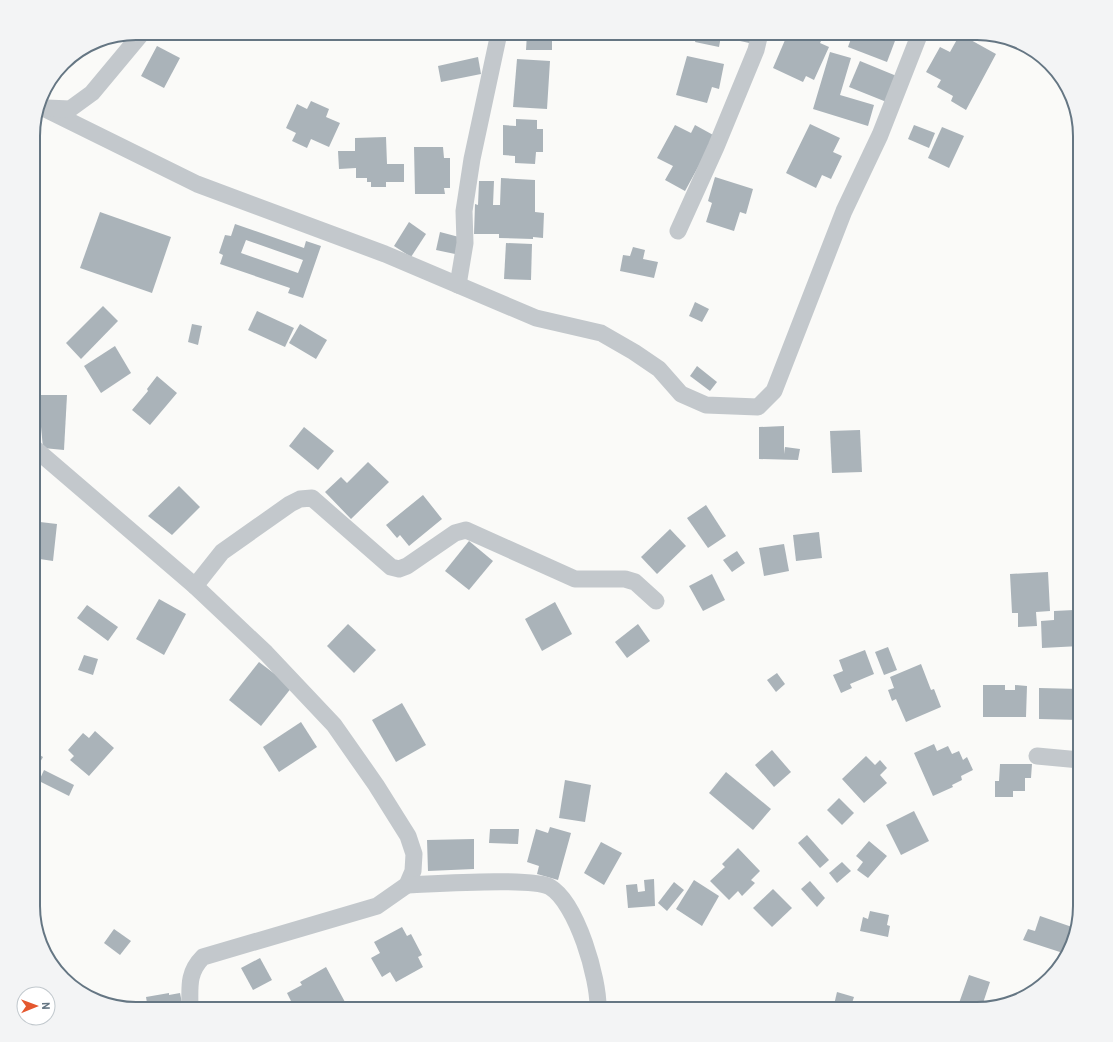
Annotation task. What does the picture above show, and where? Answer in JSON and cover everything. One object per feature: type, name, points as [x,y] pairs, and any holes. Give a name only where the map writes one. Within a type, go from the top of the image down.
[{"type":"street","points":[[44,107],[70,109],[92,93],[136,40]]},
{"type":"street","points":[[458,285],[464,243],[464,211],[472,159],[498,40]]},
{"type":"street","points":[[678,231],[716,148],[756,50],[758,40]]},
{"type":"street","points":[[44,108],[197,184],[385,254],[536,318],[601,333],[660,369],[681,394],[706,405],[758,407],[774,391],[844,211],[880,135],[917,40]]},
{"type":"street","points":[[40,453],[195,586],[266,653],[334,725],[376,785],[408,836],[414,854],[413,871],[406,885],[377,906],[203,957],[195,965],[190,978],[190,1002]]},
{"type":"street","points":[[195,586],[222,552],[290,504],[300,499],[312,498],[392,567],[398,569],[407,566],[455,533],[466,530],[574,579],[625,579],[635,582],[656,601]]},
{"type":"street","points":[[1036,756],[1073,759]]},
{"type":"street","points":[[406,885],[526,882],[550,886],[562,899],[579,927],[590,958],[597,1002]]},
{"type":"building","points":[[527,40],[552,40],[552,50],[526,50]]},
{"type":"building","points":[[695,40],[720,40],[719,47],[695,42]]},
{"type":"building","points":[[740,40],[755,40],[754,44]]},
{"type":"building","points":[[785,40],[822,40],[820,43],[829,47],[814,80],[806,76],[803,82],[773,68]]},
{"type":"building","points":[[850,40],[895,40],[887,62],[848,47]]},
{"type":"building","points":[[957,40],[971,40],[996,54],[966,110],[951,101],[953,96],[937,87],[941,80],[926,72],[940,47],[950,52]]},
{"type":"building","points":[[157,46],[180,58],[164,88],[141,76]]},
{"type":"building","points":[[830,52],[851,58],[840,95],[874,105],[868,126],[813,109]]},
{"type":"building","points":[[687,56],[724,64],[719,89],[712,87],[707,103],[676,95]]},
{"type":"building","points":[[478,57],[481,74],[441,82],[438,66]]},
{"type":"building","points":[[517,59],[550,61],[547,109],[513,107]]},
{"type":"building","points":[[860,61],[899,77],[889,103],[849,87]]},
{"type":"building","points":[[311,101],[329,109],[326,117],[340,123],[329,147],[311,139],[307,148],[292,141],[296,133],[286,128],[297,104],[307,109]]},
{"type":"building","points":[[516,119],[537,120],[537,129],[543,129],[543,152],[536,152],[535,164],[515,163],[515,156],[503,155],[503,125],[516,126]]},
{"type":"building","points":[[810,124],[840,138],[833,152],[842,156],[831,179],[822,175],[816,188],[786,173]]},
{"type":"building","points":[[675,125],[691,133],[695,125],[715,136],[685,191],[665,180],[673,166],[657,158]]},
{"type":"building","points":[[914,125],[935,133],[929,148],[908,139]]},
{"type":"building","points":[[942,127],[964,136],[949,168],[928,158]]},
{"type":"building","points":[[386,137],[387,164],[404,164],[404,182],[386,182],[386,187],[371,187],[371,182],[367,182],[367,178],[356,178],[356,168],[339,169],[338,151],[355,151],[355,138]]},
{"type":"building","points":[[414,147],[443,147],[444,158],[450,158],[450,188],[444,188],[445,194],[415,194]]},
{"type":"building","points":[[715,177],[753,189],[746,214],[740,212],[734,231],[706,222],[712,203],[708,201]]},
{"type":"building","points":[[501,178],[535,180],[535,212],[544,213],[543,238],[499,238],[499,234],[474,234],[475,204],[478,205],[479,181],[494,181],[493,205],[500,205]]},
{"type":"building","points":[[100,212],[171,237],[152,293],[80,268]]},
{"type":"building","points":[[409,222],[426,234],[411,257],[394,246]]},
{"type":"building","points":[[235,224],[304,248],[306,241],[321,246],[303,298],[288,293],[290,288],[220,264],[223,255],[219,253],[225,235],[231,236]],"holes":[[[246,240],[303,260],[298,273],[241,253]]]},
{"type":"building","points":[[440,232],[459,237],[455,254],[436,250]]},
{"type":"building","points":[[506,243],[532,244],[531,280],[504,279]]},
{"type":"building","points":[[633,247],[645,250],[643,259],[658,262],[654,278],[620,271],[623,255],[630,256]]},
{"type":"building","points":[[695,302],[709,309],[702,322],[689,316]]},
{"type":"building","points":[[103,306],[118,321],[81,359],[66,343]]},
{"type":"building","points":[[257,311],[294,328],[285,347],[248,330]]},
{"type":"building","points":[[192,324],[202,326],[198,345],[188,342]]},
{"type":"building","points":[[300,324],[327,340],[316,359],[289,343]]},
{"type":"building","points":[[115,346],[131,373],[101,393],[84,366]]},
{"type":"building","points":[[697,366],[717,382],[710,391],[690,376]]},
{"type":"building","points":[[157,376],[177,393],[150,425],[132,410],[148,391],[147,389]]},
{"type":"building","points":[[40,395],[67,395],[64,450],[43,448]]},
{"type":"building","points":[[784,426],[784,454],[785,447],[800,449],[798,460],[759,459],[759,427]]},
{"type":"building","points":[[304,427],[334,451],[318,470],[289,446]]},
{"type":"building","points":[[860,430],[862,472],[832,473],[830,431]]},
{"type":"building","points":[[368,462],[389,482],[351,519],[325,492],[341,477],[347,483]]},
{"type":"building","points":[[179,486],[200,507],[172,535],[148,516]]},
{"type":"building","points":[[423,495],[442,519],[409,546],[400,535],[397,538],[386,525]]},
{"type":"building","points":[[706,505],[726,536],[708,548],[687,518]]},
{"type":"building","points":[[40,522],[57,524],[53,561],[40,559]]},
{"type":"building","points":[[670,529],[686,546],[657,574],[641,557]]},
{"type":"building","points":[[819,532],[822,558],[796,561],[793,535]]},
{"type":"building","points":[[469,541],[493,561],[469,590],[445,571]]},
{"type":"building","points":[[784,544],[789,571],[764,576],[759,548]]},
{"type":"building","points":[[737,551],[745,563],[732,572],[723,560]]},
{"type":"building","points":[[1048,572],[1050,611],[1036,612],[1037,626],[1018,627],[1018,613],[1012,613],[1010,574]]},
{"type":"building","points":[[712,574],[725,600],[703,611],[689,586]]},
{"type":"building","points":[[159,599],[186,614],[164,655],[136,639]]},
{"type":"building","points":[[555,602],[572,634],[542,651],[525,619]]},
{"type":"building","points":[[87,605],[118,627],[108,641],[77,618]]},
{"type":"building","points":[[1073,610],[1073,646],[1042,648],[1041,621],[1054,620],[1054,611]]},
{"type":"building","points":[[348,624],[376,650],[354,673],[327,646]]},
{"type":"building","points":[[638,624],[650,641],[627,658],[615,642]]},
{"type":"building","points":[[888,647],[897,670],[884,675],[875,652]]},
{"type":"building","points":[[865,650],[874,674],[850,684],[852,688],[841,693],[833,675],[843,671],[839,660]]},
{"type":"building","points":[[84,655],[98,659],[93,675],[78,670]]},
{"type":"building","points":[[259,662],[292,687],[261,726],[229,700]]},
{"type":"building","points":[[921,664],[931,690],[934,689],[941,707],[906,722],[896,699],[892,701],[888,690],[894,688],[890,677]]},
{"type":"building","points":[[777,673],[785,684],[776,692],[767,680]]},
{"type":"building","points":[[983,685],[1005,685],[1005,690],[1015,690],[1015,685],[1027,686],[1026,717],[983,717]]},
{"type":"building","points":[[1039,688],[1073,689],[1073,720],[1039,719]]},
{"type":"building","points":[[402,703],[426,745],[396,762],[372,720]]},
{"type":"building","points":[[301,722],[317,747],[279,772],[263,747]]},
{"type":"building","points":[[95,731],[114,748],[89,776],[70,760],[74,756],[68,750],[83,733],[89,738]]},
{"type":"building","points":[[934,744],[937,751],[948,746],[952,754],[959,751],[963,760],[967,757],[973,770],[961,776],[962,780],[952,785],[953,787],[933,796],[914,753]]},
{"type":"building","points":[[772,750],[791,772],[774,787],[755,765]]},
{"type":"building","points":[[40,755],[43,757],[40,762]]},
{"type":"building","points":[[866,756],[875,765],[880,760],[887,768],[880,775],[887,783],[864,803],[842,779]]},
{"type":"building","points":[[1000,764],[1032,764],[1031,778],[1025,778],[1025,791],[1013,791],[1013,797],[995,797],[995,781],[999,781]]},
{"type":"building","points":[[44,770],[74,785],[69,796],[40,782]]},
{"type":"building","points":[[726,772],[771,809],[753,830],[709,793]]},
{"type":"building","points":[[565,780],[591,785],[585,822],[559,818]]},
{"type":"building","points":[[839,798],[854,813],[842,825],[827,810]]},
{"type":"building","points":[[914,811],[929,841],[901,855],[886,825]]},
{"type":"building","points":[[550,827],[571,833],[558,880],[537,874],[539,866],[527,862],[536,829],[548,833]]},
{"type":"building","points":[[490,829],[519,829],[518,844],[489,843]]},
{"type":"building","points":[[807,835],[829,860],[820,868],[798,843]]},
{"type":"building","points":[[474,839],[474,869],[428,871],[427,840]]},
{"type":"building","points":[[869,841],[887,856],[868,878],[857,870],[863,862],[856,856]]},
{"type":"building","points":[[601,842],[622,853],[604,885],[584,873]]},
{"type":"building","points":[[738,848],[760,871],[751,880],[755,883],[742,896],[738,891],[729,900],[710,881],[725,867],[722,864]]},
{"type":"building","points":[[842,862],[851,871],[837,883],[829,873]]},
{"type":"building","points":[[654,879],[655,906],[628,908],[626,885],[637,884],[638,892],[645,891],[644,880]]},
{"type":"building","points":[[694,880],[719,896],[702,926],[676,909]]},
{"type":"building","points":[[810,881],[825,898],[817,907],[801,889]]},
{"type":"building","points":[[674,882],[684,890],[667,911],[658,903]]},
{"type":"building","points":[[773,889],[792,908],[772,927],[753,908]]},
{"type":"building","points":[[870,911],[889,915],[887,925],[890,926],[888,937],[860,931],[863,917],[868,919]]},
{"type":"building","points":[[1040,916],[1071,927],[1066,943],[1061,952],[1023,940],[1028,929],[1035,931]]},
{"type":"building","points":[[402,927],[407,936],[411,934],[422,955],[418,957],[423,967],[396,982],[390,972],[382,977],[371,958],[380,953],[374,942]]},
{"type":"building","points":[[114,929],[131,941],[120,955],[104,943]]},
{"type":"building","points":[[260,958],[272,980],[253,990],[241,968]]},
{"type":"building","points":[[326,967],[345,1002],[292,1002],[287,993],[302,985],[300,982]]},
{"type":"building","points":[[969,975],[990,982],[983,1002],[959,1002]]},
{"type":"building","points":[[837,992],[854,997],[852,1002],[835,1002]]},
{"type":"building","points":[[169,993],[169,995],[180,993],[182,1002],[147,1002],[146,997]]}]
